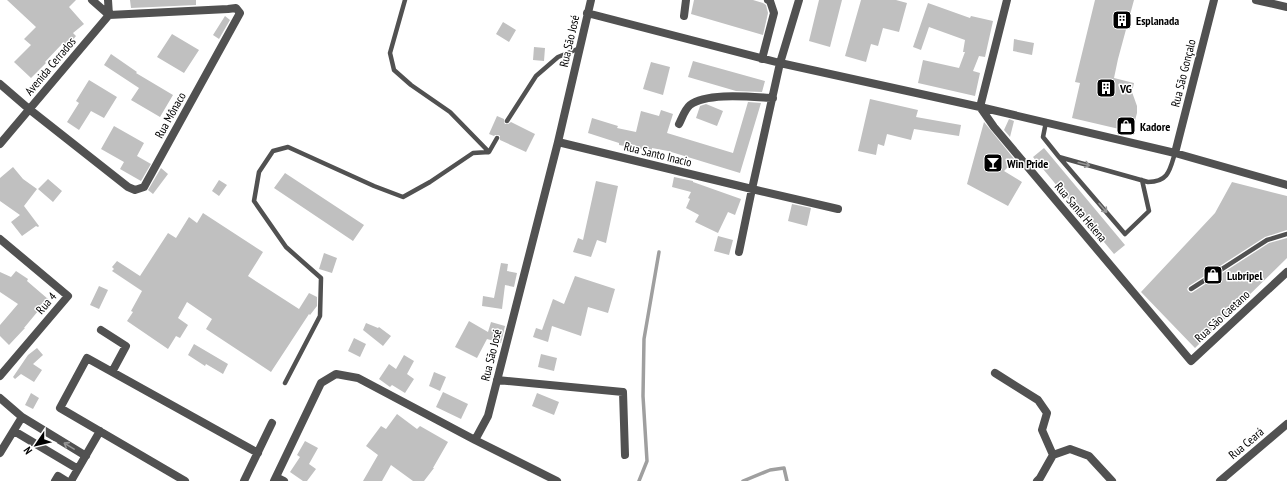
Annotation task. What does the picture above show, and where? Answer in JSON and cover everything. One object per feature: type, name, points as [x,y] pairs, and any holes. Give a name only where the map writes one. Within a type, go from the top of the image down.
[{"type":"street","points":[[92,0],[109,14]]},
{"type":"street","points":[[108,0],[109,14]]},
{"type":"street","name":"Rua São José","points":[[475,440],[488,416],[558,142],[591,0]]},
{"type":"street","points":[[684,16],[686,0]]},
{"type":"street","points":[[762,59],[774,13],[770,1],[768,0]]},
{"type":"street","points":[[739,252],[780,64],[799,0]]},
{"type":"street","points":[[980,107],[1007,0]]},
{"type":"street","name":"Rua São Gonçalo","points":[[1175,153],[1214,0]]},
{"type":"street","points":[[1256,0],[1287,7]]},
{"type":"street","name":"Rua Mônaco","points":[[0,84],[29,109],[128,187],[135,190],[144,187],[240,13],[236,8],[109,14]]},
{"type":"street","points":[[587,13],[780,64],[980,107],[1175,153],[1287,185]]},
{"type":"street","name":"Avenida Cerrados","points":[[0,144],[109,14]]},
{"type":"street","points":[[679,124],[688,107],[704,99],[739,96],[773,98]]},
{"type":"street","name":"Rua Santa Helena","points":[[980,107],[994,127],[1191,361]]},
{"type":"street","name":"Rua Santo Inacio","points":[[558,142],[838,209]]},
{"type":"street","name":"Rua 4","points":[[0,239],[68,296],[0,376]]},
{"type":"street","name":"Rua São Caetano","points":[[1191,361],[1287,272]]},
{"type":"street","points":[[101,330],[126,346],[112,372]]},
{"type":"street","points":[[185,481],[60,408],[87,358],[258,453]]},
{"type":"street","points":[[995,373],[1038,400],[1047,413],[1042,430],[1053,454]]},
{"type":"street","points":[[284,481],[275,479],[321,383],[336,374],[358,378],[556,481]]},
{"type":"street","points":[[497,380],[623,392],[625,455]]},
{"type":"street","points":[[0,398],[22,418],[86,456]]},
{"type":"street","points":[[0,453],[22,418]]},
{"type":"street","points":[[244,481],[272,423]]},
{"type":"street","name":"Rua Ceará","points":[[1220,481],[1287,424]]},
{"type":"street","points":[[71,481],[100,431]]},
{"type":"street","points":[[14,432],[78,469]]},
{"type":"street","points":[[1037,481],[1053,454],[1070,449],[1089,456],[1112,481]]},
{"type":"street","points":[[55,481],[58,476],[66,481]]},
{"type":"lane","points":[[405,0],[390,52],[394,70],[411,85],[450,112],[489,152]]},
{"type":"lane","points":[[507,121],[536,76],[558,57],[580,48]]},
{"type":"lane","points":[[1046,122],[1043,137],[1125,234],[1149,211],[1142,180]]},
{"type":"lane","points":[[489,152],[497,138]]},
{"type":"lane","points":[[285,383],[320,316],[322,278],[286,247],[254,201],[259,172],[273,151],[288,147],[374,186],[403,197],[430,182],[473,153],[489,152]]},
{"type":"lane","points":[[1059,157],[1142,180],[1155,182],[1168,175],[1175,153]]},
{"type":"lane","points":[[1191,289],[1267,240],[1287,234]]},
{"type":"building","points":[[7,0],[76,0],[69,7],[84,24],[73,33],[76,36],[67,47],[62,44],[31,78],[14,62],[31,45],[24,39],[36,27]]},
{"type":"building","points":[[130,0],[196,0],[196,5],[131,8]]},
{"type":"building","points":[[694,0],[753,0],[763,3],[766,5],[768,13],[763,35],[691,14]]},
{"type":"building","points":[[819,0],[842,0],[830,47],[809,41]]},
{"type":"building","points":[[861,0],[896,0],[907,3],[899,32],[883,28],[878,46],[871,44],[866,62],[845,56]]},
{"type":"building","name":"VG","points":[[1095,0],[1134,0],[1114,78],[1134,83],[1132,92],[1137,106],[1137,113],[1132,132],[1072,118],[1080,83],[1075,82]]},
{"type":"building","points":[[928,3],[970,18],[971,16],[993,21],[985,57],[979,56],[973,71],[980,73],[975,96],[918,83],[923,60],[959,68],[965,52],[963,52],[965,40],[929,27],[921,50],[913,47]]},
{"type":"building","points":[[225,16],[230,20],[219,39],[213,35]]},
{"type":"building","points":[[503,22],[516,30],[509,42],[496,34]]},
{"type":"building","points":[[172,34],[199,50],[184,73],[157,57]]},
{"type":"building","points":[[1014,39],[1034,43],[1032,55],[1013,51]]},
{"type":"building","points":[[534,47],[545,48],[544,61],[533,60]]},
{"type":"building","points":[[111,54],[137,72],[136,73],[173,95],[160,117],[131,100],[139,88],[104,65]]},
{"type":"building","points":[[693,61],[765,81],[762,92],[736,91],[688,77]]},
{"type":"building","points":[[651,62],[670,67],[663,95],[643,89]]},
{"type":"building","points":[[89,80],[117,97],[104,118],[91,111],[79,130],[67,122],[79,103],[76,101]]},
{"type":"building","points":[[870,99],[918,110],[916,117],[961,125],[959,136],[914,129],[911,140],[887,134],[884,146],[878,144],[876,155],[858,151]]},
{"type":"building","points":[[748,102],[761,103],[740,173],[668,151],[652,148],[652,151],[619,145],[619,143],[588,133],[592,118],[618,126],[617,128],[636,132],[641,111],[659,116],[661,110],[673,114],[667,133],[733,153]]},
{"type":"building","points":[[706,104],[723,111],[717,126],[696,118],[700,106]]},
{"type":"building","points":[[497,116],[504,119],[505,124],[511,122],[535,134],[526,152],[500,140],[500,136],[498,135],[494,136],[489,134]]},
{"type":"building","points":[[1009,119],[1014,121],[1010,137],[1004,130]]},
{"type":"building","name":"Win Pride","points":[[984,122],[1015,160],[1004,171],[1022,182],[1008,206],[967,184]]},
{"type":"building","points":[[114,126],[144,143],[137,156],[151,164],[141,181],[120,169],[124,162],[101,149]]},
{"type":"building","points":[[1044,148],[1125,245],[1114,254],[1033,157]]},
{"type":"building","points":[[13,167],[23,179],[37,189],[24,206],[39,226],[36,226],[22,236],[11,222],[20,215],[0,201],[0,178]]},
{"type":"building","points":[[161,168],[168,174],[153,194],[148,190]]},
{"type":"building","points":[[285,173],[364,225],[353,241],[274,188]]},
{"type":"building","points":[[674,177],[693,181],[741,199],[735,215],[728,212],[718,233],[695,222],[699,215],[686,208],[691,192],[672,187]]},
{"type":"building","points":[[48,179],[62,191],[53,202],[38,189]]},
{"type":"building","points":[[219,180],[227,185],[219,196],[212,191]]},
{"type":"building","points":[[596,181],[618,186],[606,243],[597,240],[591,257],[573,252],[578,238],[583,240]]},
{"type":"building","name":"Lubripel","points":[[1232,182],[1287,196],[1287,230],[1265,237],[1189,286],[1187,289],[1188,291],[1191,293],[1193,292],[1269,243],[1287,238],[1287,258],[1195,348],[1141,292],[1215,213]]},
{"type":"building","points":[[792,204],[811,208],[807,226],[788,221]]},
{"type":"building","points":[[203,213],[263,252],[248,276],[299,309],[309,293],[317,297],[317,306],[310,315],[309,314],[271,372],[206,329],[212,319],[187,302],[178,318],[188,325],[180,338],[176,336],[168,349],[127,321],[133,312],[131,311],[142,291],[112,271],[114,269],[112,267],[117,261],[140,276],[168,233],[176,238],[189,217],[197,223]]},
{"type":"building","points":[[718,236],[733,240],[729,255],[714,251]]},
{"type":"building","points":[[324,253],[337,258],[332,273],[319,269]]},
{"type":"building","points":[[501,263],[508,264],[507,271],[517,273],[514,287],[505,285],[502,309],[482,306],[483,296],[494,298]]},
{"type":"building","points":[[16,271],[28,279],[27,281],[48,299],[25,328],[9,345],[0,336],[0,325],[18,304],[0,292],[0,272],[11,277]]},
{"type":"building","points":[[575,276],[615,289],[608,313],[588,307],[581,336],[552,326],[548,342],[533,337],[536,328],[542,330],[553,299],[564,304]]},
{"type":"building","points":[[99,286],[108,290],[99,309],[90,305]]},
{"type":"building","points":[[469,321],[488,332],[491,322],[505,326],[501,343],[487,339],[477,358],[455,347]]},
{"type":"building","points":[[366,323],[378,328],[379,327],[391,336],[383,346],[363,330]]},
{"type":"building","points":[[354,338],[366,344],[360,357],[348,351]]},
{"type":"building","points":[[194,344],[228,364],[223,374],[206,364],[205,366],[188,355]]},
{"type":"building","points":[[37,348],[43,355],[33,364],[42,370],[34,382],[21,374],[15,379],[13,377],[28,355]]},
{"type":"building","points":[[541,354],[557,358],[554,371],[538,367]]},
{"type":"building","points":[[404,355],[414,361],[407,374],[414,379],[405,393],[392,385],[390,387],[379,379],[389,364],[396,369]]},
{"type":"building","points":[[434,372],[446,377],[440,391],[429,386]]},
{"type":"building","points":[[443,392],[468,404],[461,419],[436,407]]},
{"type":"building","points":[[31,393],[39,398],[33,409],[25,405]]},
{"type":"building","points":[[537,393],[559,402],[554,415],[532,406]]},
{"type":"building","points":[[397,414],[417,429],[420,426],[448,442],[434,468],[424,481],[413,481],[391,465],[382,481],[363,481],[378,455],[366,446],[381,426],[386,429]]},
{"type":"building","points":[[305,441],[318,448],[309,464],[316,469],[307,481],[303,481],[290,472],[300,457],[297,455]]},
{"type":"waterway","points":[[639,481],[647,461],[643,396],[644,339],[659,252]]},
{"type":"waterway","points":[[743,481],[770,470],[784,468],[787,481]]},
{"type":"place","name":"Esplanada","points":[[1122,20]]},
{"type":"place","name":"VG","points":[[1106,88]]},
{"type":"place","name":"Kadore","points":[[1126,126]]},
{"type":"place","name":"Win Pride","points":[[993,163]]},
{"type":"place","name":"Lubripel","points":[[1213,275]]}]
